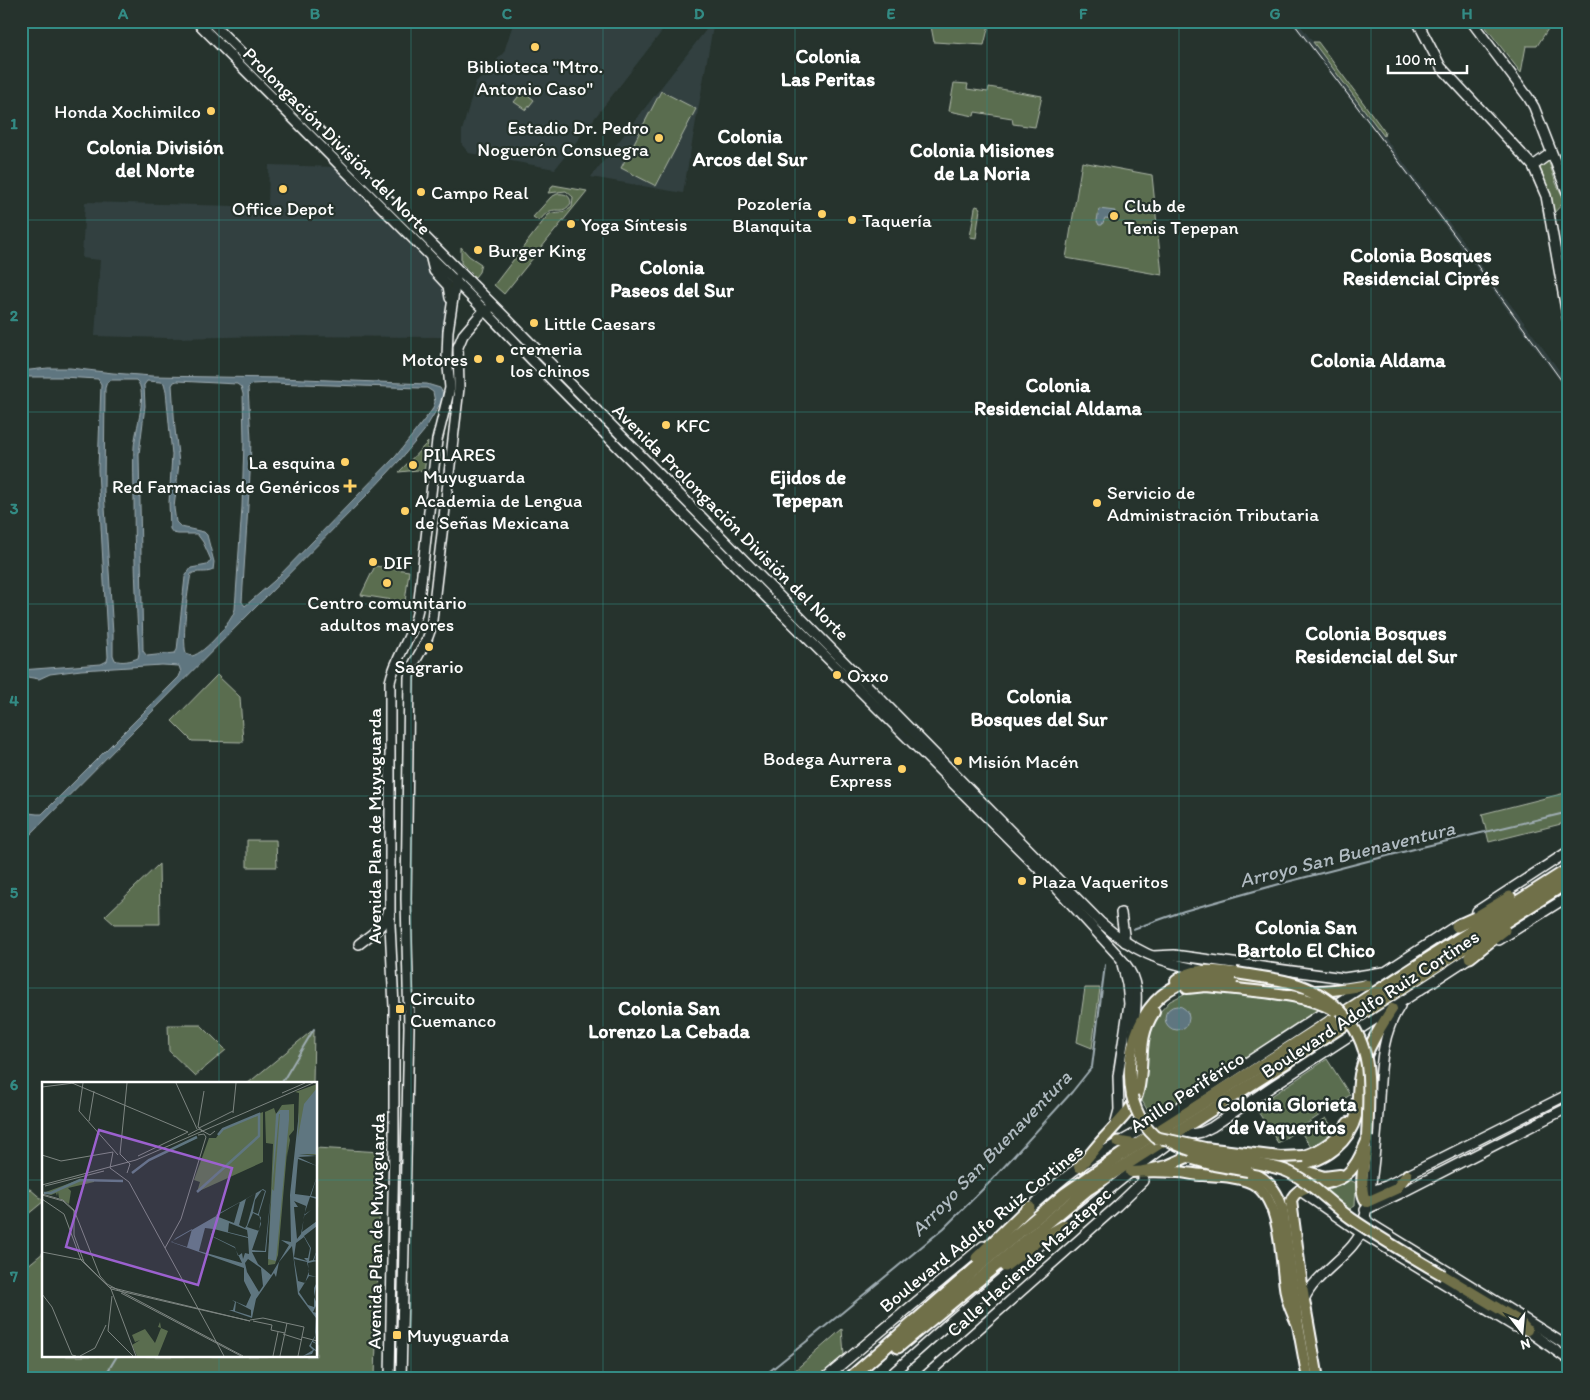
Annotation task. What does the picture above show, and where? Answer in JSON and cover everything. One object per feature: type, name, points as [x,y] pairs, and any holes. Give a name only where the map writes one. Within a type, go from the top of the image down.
[{"type":"highway","points":[[1457,926],[1477,917],[1547,876],[1569,867]]},
{"type":"highway","name":"Anillo Periférico","points":[[849,1379],[947,1293],[1065,1194],[1137,1145],[1569,867]]},
{"type":"highway","points":[[1470,957],[1493,938],[1543,904],[1568,881]]},
{"type":"highway","name":"Anillo Periférico","points":[[860,1379],[1088,1189],[1156,1140],[1568,881]]},
{"type":"highway","points":[[1118,1142],[1137,1145],[1144,1129]]},
{"type":"highway","points":[[1146,1164],[1156,1140],[1169,1142]]},
{"type":"highway","points":[[947,1293],[960,1274],[1029,1208]]},
{"type":"highway","points":[[926,1323],[986,1281],[1037,1241],[1064,1226]]},
{"type":"main road","name":"Prolongación División del Norte","points":[[196,21],[456,282]]},
{"type":"main road","name":"Prolongación División del Norte","points":[[210,21],[456,268]]},
{"type":"main road","points":[[1417,21],[1441,67],[1533,166],[1546,196],[1569,328]]},
{"type":"main road","points":[[1471,21],[1528,96],[1569,197]]},
{"type":"main road","points":[[1533,166],[1552,153]]},
{"type":"main road","points":[[381,208],[390,202]]},
{"type":"main road","points":[[431,258],[434,271],[448,286],[451,305]]},
{"type":"main road","name":"Avenida Plan de Muyuguarda","points":[[390,1379],[394,1007],[390,892],[390,682],[392,671],[416,624],[436,440],[450,388],[447,356],[448,331],[456,282],[456,268]]},
{"type":"main road","name":"Avenida Prolongación División del Norte","points":[[456,268],[531,359],[1040,870],[1121,959],[1132,974],[1137,996],[1132,1054]]},
{"type":"main road","name":"Avenida Prolongación División del Norte","points":[[456,282],[489,308],[1100,922],[1126,942],[1170,964],[1287,982],[1310,989],[1324,996],[1346,1016],[1355,1027],[1365,1051],[1368,1080],[1367,1139],[1362,1191],[1366,1205]]},
{"type":"main road","name":"Avenida Plan de Muyuguarda","points":[[401,1379],[408,1027],[406,899],[408,677],[429,634],[434,611],[459,388],[458,347],[463,335],[489,308]]},
{"type":"main road","name":"Boulevard Adolfo Ruiz Cortines","points":[[824,1379],[1029,1208],[1050,1188],[1079,1167],[1118,1142],[1144,1129],[1367,985],[1569,851]]},
{"type":"main road","points":[[359,944],[381,926],[384,921],[390,892]]},
{"type":"main road","name":"Boulevard Adolfo Ruiz Cortines","points":[[1146,1164],[1169,1142],[1181,1136],[1202,1132],[1212,1127],[1470,957],[1569,896]]},
{"type":"main road","points":[[1121,913],[1126,942]]},
{"type":"main road","points":[[1151,956],[1174,955],[1344,978],[1386,972]]},
{"type":"main road","points":[[1115,1125],[1119,1110],[1118,1076],[1129,1004],[1127,984],[1121,959]]},
{"type":"main road","points":[[1202,970],[1182,976],[1172,984],[1159,997],[1141,1021],[1135,1035],[1132,1054],[1130,1081],[1133,1101],[1140,1118],[1156,1140],[1192,1158],[1214,1165],[1248,1171],[1257,1175],[1274,1190],[1280,1203],[1308,1379]]},
{"type":"main road","points":[[1159,997],[1184,982],[1208,978],[1309,991],[1327,991],[1367,985]]},
{"type":"main road","points":[[1079,1167],[1132,1105],[1137,1096],[1140,1083],[1143,1038],[1149,1021],[1158,1007],[1171,995],[1191,987],[1206,986],[1290,995],[1310,999],[1346,1016]]},
{"type":"main road","points":[[1304,1300],[1314,1284],[1354,1244],[1360,1233],[1373,1171],[1384,1041],[1392,1020],[1403,1002]]},
{"type":"main road","points":[[1146,1164],[1161,1168],[1185,1158],[1204,1154],[1300,1164],[1312,1162],[1326,1155],[1339,1146],[1352,1127],[1356,1115],[1363,1064],[1392,1009]]},
{"type":"main road","points":[[1366,1205],[1396,1189],[1411,1174],[1569,1094]]},
{"type":"main road","points":[[1169,1142],[1280,1157],[1304,1156],[1325,1147],[1340,1133],[1350,1118],[1358,1095]]},
{"type":"main road","points":[[1366,1205],[1420,1184],[1569,1107]]},
{"type":"main road","points":[[1318,1379],[1304,1300],[1291,1204],[1293,1196],[1299,1190],[1336,1181],[1352,1169],[1367,1139]]},
{"type":"main road","points":[[1169,1142],[1204,1155],[1284,1170],[1306,1182],[1354,1220],[1519,1322],[1527,1330],[1569,1360]]},
{"type":"main road","points":[[886,1379],[951,1321],[1064,1226],[1131,1172],[1146,1164],[1179,1172],[1240,1179],[1251,1182],[1263,1191],[1269,1198],[1275,1215],[1286,1294],[1298,1325]]},
{"type":"main road","name":"Calle Hacienda Mazatepec","points":[[922,1379],[1116,1206],[1142,1181],[1146,1164]]},
{"type":"main road","points":[[1286,1164],[1324,1177],[1339,1176],[1352,1169]]},
{"type":"main road","points":[[1411,1174],[1420,1184]]},
{"type":"main road","points":[[1299,1190],[1360,1233],[1516,1326],[1527,1330]]},
{"type":"main road","points":[[1366,1205],[1368,1222],[1569,1348]]},
{"type":"main road","points":[[1370,1239],[1370,1233],[1378,1228]]},
{"type":"shaded area","points":[[514,21],[670,21],[555,169],[469,153],[462,145],[462,131],[476,81],[504,52]]},
{"type":"shaded area","points":[[713,21],[683,193],[591,177]]},
{"type":"shaded area","points":[[1290,21],[1297,21],[1526,325],[1569,384],[1569,393],[1378,136]]},
{"type":"shaded area","points":[[269,165],[336,167],[372,208],[424,259],[428,271],[446,291],[445,337],[276,336],[169,338],[95,336],[100,260],[82,258],[85,202],[268,207]]},
{"type":"green space","points":[[930,21],[990,21],[984,45],[934,42]]},
{"type":"green space","points":[[1481,21],[1553,21],[1537,46],[1526,46],[1521,73]]},
{"type":"green space","points":[[1313,42],[1318,42],[1385,132],[1384,136]]},
{"type":"green space","points":[[954,83],[968,84],[967,89],[988,92],[989,87],[1042,96],[1035,127],[1013,124],[1012,118],[975,112],[974,116],[949,111]]},
{"type":"green space","points":[[523,91],[534,100],[526,110],[514,102]]},
{"type":"green space","name":"Estadio Dr. Pedro Noguerón Consuegra","points":[[661,91],[696,109],[656,186],[621,168]]},
{"type":"green space","points":[[1546,154],[1556,183],[1565,201],[1553,214],[1538,168]]},
{"type":"green space","name":"Club de Tenis Tepepan","points":[[1082,162],[1152,175],[1162,275],[1066,258]]},
{"type":"green space","points":[[553,185],[587,191],[504,294],[494,285],[548,215],[565,211],[572,207],[573,197],[566,191],[548,193]]},
{"type":"green space","points":[[557,194],[568,196],[571,203],[568,207],[563,210],[548,212],[539,221],[533,217],[551,197]]},
{"type":"green space","points":[[976,206],[980,209],[976,238],[970,237]]},
{"type":"green space","points":[[461,247],[469,256],[481,264],[479,272],[475,277],[461,263]]},
{"type":"green space","points":[[428,442],[424,473],[418,470],[399,472]]},
{"type":"green space","name":"Centro comunitario adultos mayores","points":[[375,566],[409,571],[405,602],[361,595]]},
{"type":"green space","points":[[217,675],[240,697],[243,742],[192,741],[172,721]]},
{"type":"green space","points":[[1569,792],[1569,822],[1489,842],[1482,814]]},
{"type":"green space","points":[[247,840],[276,840],[277,867],[247,867]]},
{"type":"green space","points":[[159,864],[160,924],[114,924],[105,916]]},
{"type":"green space","points":[[1085,988],[1100,988],[1092,1048],[1077,1042]]},
{"type":"green space","points":[[1205,989],[1300,1001],[1322,1010],[1153,1120],[1141,1099],[1145,1086],[1149,1030],[1158,1014],[1170,1001],[1184,994]]},
{"type":"green space","points":[[168,1025],[201,1025],[226,1050],[195,1076],[169,1051]]},
{"type":"green space","points":[[314,1029],[313,1082],[249,1082]]},
{"type":"green space","points":[[1327,1059],[1350,1095],[1278,1143],[1255,1107]]},
{"type":"green space","points":[[1326,1118],[1335,1131],[1311,1147],[1302,1134]]},
{"type":"green space","points":[[318,1148],[381,1152],[375,1379],[21,1379],[21,1271],[42,1254],[42,1358],[318,1358]]},
{"type":"green space","points":[[1346,1178],[1356,1183],[1355,1206],[1341,1214],[1307,1193]]},
{"type":"green space","points":[[21,1189],[30,1189],[42,1199],[42,1203],[21,1220]]},
{"type":"green space","points":[[842,1329],[844,1355],[815,1379],[785,1379]]},
{"type":"water","points":[[1099,209],[1115,211],[1113,219],[1105,218],[1102,225],[1099,225],[1097,221]]},
{"type":"water","points":[[70,368],[152,376],[280,378],[427,384],[440,388],[443,393],[443,399],[424,431],[369,493],[21,844],[21,837],[26,831],[21,828],[21,812],[42,814],[179,677],[181,672],[179,666],[162,665],[81,670],[50,674],[39,679],[21,676],[21,670],[101,664],[107,661],[108,657],[98,470],[101,384],[98,379],[21,377],[21,371]],"holes":[[[111,380],[136,380],[140,385],[141,393],[134,447],[135,557],[139,653],[138,658],[129,661],[117,661],[113,655],[104,491],[105,388],[107,382]],[[147,381],[161,382],[164,383],[166,391],[172,455],[169,502],[170,529],[173,533],[178,534],[197,534],[211,560],[207,565],[191,568],[185,577],[177,650],[175,653],[147,656],[143,651],[139,454],[145,406],[144,385]],[[174,382],[237,384],[241,387],[243,394],[242,507],[235,609],[233,615],[217,636],[204,649],[192,656],[186,654],[185,646],[185,626],[191,574],[213,570],[214,562],[207,535],[204,532],[181,527],[176,522],[174,508],[179,463],[172,385]],[[252,384],[427,388],[433,392],[435,402],[432,410],[396,456],[274,581],[245,606],[242,602],[251,439],[248,388]]]},
{"type":"water","points":[[1177,1006],[1182,1007],[1188,1013],[1188,1023],[1182,1029],[1177,1030],[1172,1029],[1166,1023],[1165,1018],[1166,1013],[1172,1007]]},
{"type":"waterway","name":"Arroyo San Buenaventura","points":[[1133,929],[1184,911],[1283,883],[1569,812]]},
{"type":"waterway","name":"Arroyo San Buenaventura","points":[[760,1379],[944,1228],[991,1181],[1072,1092],[1092,1067],[1105,965]]},
{"type":"waterway","points":[[282,1082],[314,1029]]},
{"type":"waterway","points":[[103,1379],[116,1358]]},
{"type":"tram line","points":[[1292,21],[1467,251],[1569,391]]},
{"type":"place","name":"Biblioteca \"Mtro. Antonio Caso\"","points":[[535,47]]},
{"type":"place","name":"Honda Xochimilco","points":[[211,111]]},
{"type":"place","name":"Estadio Dr. Pedro Noguerón Consuegra","points":[[659,138]]},
{"type":"place","name":"Office Depot","points":[[283,189]]},
{"type":"place","name":"Campo Real","points":[[421,192]]},
{"type":"place","name":"Pozolería Blanquita","points":[[822,214]]},
{"type":"place","name":"Club de Tenis Tepepan","points":[[1114,216]]},
{"type":"place","name":"Taquería","points":[[852,220]]},
{"type":"place","name":"Yoga Síntesis","points":[[571,224]]},
{"type":"place","name":"Burger King","points":[[478,250]]},
{"type":"place","name":"Little Caesars","points":[[534,323]]},
{"type":"place","name":"Motores","points":[[478,359]]},
{"type":"place","name":"cremeria los chinos","points":[[500,359]]},
{"type":"place","name":"KFC","points":[[666,425]]},
{"type":"place","name":"La esquina","points":[[345,462]]},
{"type":"place","name":"PILARES Muyuguarda","points":[[413,465]]},
{"type":"place","name":"Red Farmacias de Genéricos","points":[[350,486]]},
{"type":"place","name":"Servicio de Administración Tributaria","points":[[1097,503]]},
{"type":"place","name":"Academia de Lengua de Señas Mexicana","points":[[405,511]]},
{"type":"place","name":"DIF","points":[[373,562]]},
{"type":"place","name":"Centro comunitario adultos mayores","points":[[387,583]]},
{"type":"place","name":"Sagrario","points":[[429,647]]},
{"type":"place","name":"Oxxo","points":[[837,675]]},
{"type":"place","name":"Misión Macén","points":[[958,761]]},
{"type":"place","name":"Bodega Aurrera Express","points":[[902,769]]},
{"type":"place","name":"Plaza Vaqueritos","points":[[1022,881]]},
{"type":"place","name":"Circuito Cuemanco","points":[[400,1009]]},
{"type":"place","name":"Muyuguarda","points":[[397,1335]]},
{"type":"district","name":"Colonia Las Peritas","points":[[828,68]]},
{"type":"district","name":"Colonia Arcos del Sur","points":[[750,148]]},
{"type":"district","name":"Colonia División del Norte","points":[[155,158]]},
{"type":"district","name":"Colonia Misiones de La Noria","points":[[982,162]]},
{"type":"district","name":"Colonia Bosques Residencial Ciprés","points":[[1421,266]]},
{"type":"district","name":"Colonia Paseos del Sur","points":[[672,278]]},
{"type":"district","name":"Colonia Aldama","points":[[1378,360]]},
{"type":"district","name":"Colonia Residencial Aldama","points":[[1058,396]]},
{"type":"district","name":"Ejidos de Tepepan","points":[[808,488]]},
{"type":"district","name":"Colonia Bosques Residencial del Sur","points":[[1376,644]]},
{"type":"district","name":"Colonia Bosques del Sur","points":[[1039,708]]},
{"type":"district","name":"Colonia San Bartolo El Chico","points":[[1306,938]]},
{"type":"district","name":"Colonia San Lorenzo La Cebada","points":[[669,1020]]},
{"type":"district","name":"Colonia Glorieta de Vaqueritos","points":[[1287,1116]]}]
